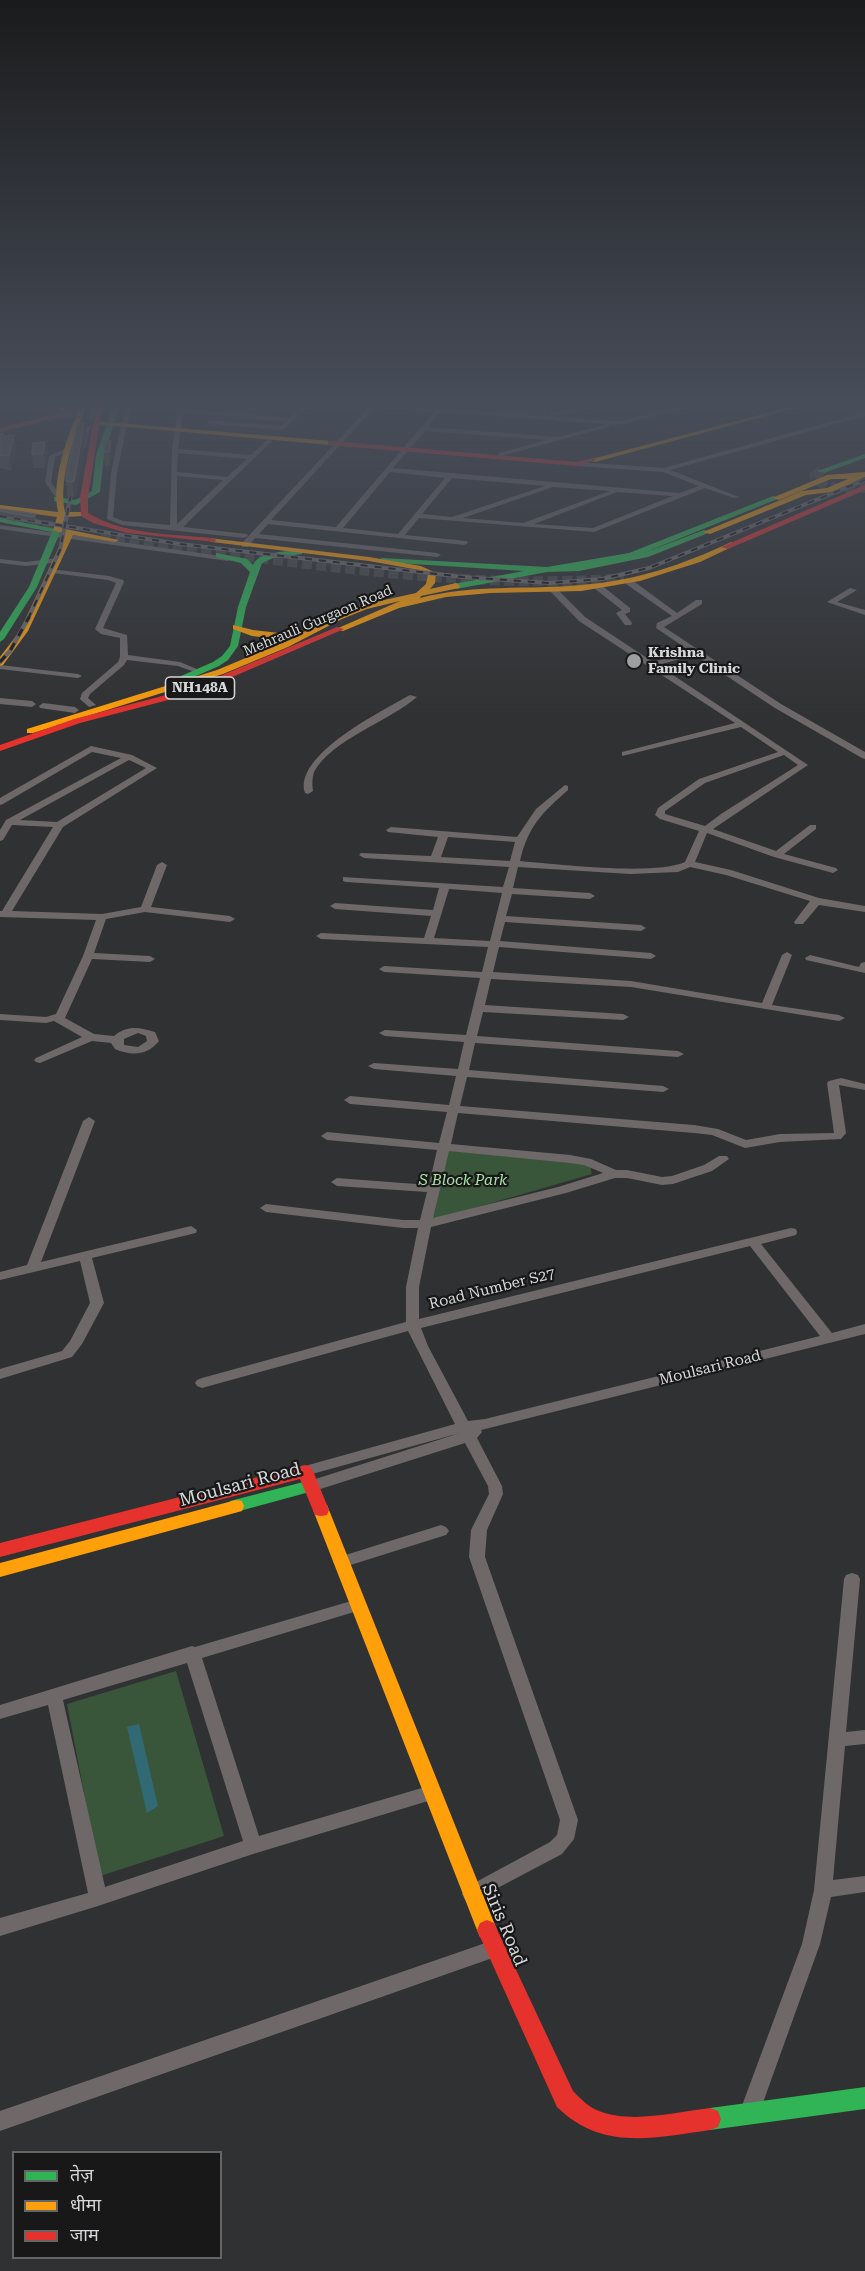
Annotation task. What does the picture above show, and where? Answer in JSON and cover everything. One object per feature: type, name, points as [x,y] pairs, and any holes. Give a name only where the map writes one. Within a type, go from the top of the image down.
[{"type":"main road","points":[[46,513],[84,514]]},
{"type":"main road","points":[[30,731],[183,685],[285,645],[339,617],[394,598],[631,555],[738,513]]},
{"type":"main road","points":[[369,559],[542,570],[579,569],[648,555],[755,513]]},
{"type":"main road","points":[[394,608],[419,598],[475,588],[552,589],[597,586],[772,513]]},
{"type":"main road","points":[[623,577],[666,569],[734,544],[802,513]]},
{"type":"main road","points":[[623,577],[676,569],[820,513]]},
{"type":"main road","name":"Mehrauli Gurgaon Road","points":[[0,748],[77,721],[192,691],[394,608],[428,588],[432,580],[432,573],[421,568],[369,559],[299,552],[248,539],[115,528],[94,522],[84,514]]},
{"type":"main road","points":[[0,665],[24,631],[52,564],[62,533],[62,515]]},
{"type":"main road","points":[[0,520],[62,533],[244,560],[250,563],[254,572]]},
{"type":"main road","points":[[788,521],[804,520]]},
{"type":"main road","points":[[706,558],[734,544]]},
{"type":"main road","points":[[254,572],[258,562],[272,556],[299,552]]},
{"type":"main road","points":[[0,639],[52,564]]},
{"type":"main road","name":"Mehrauli Gurgaon Road","points":[[0,741],[30,731],[34,724],[200,672],[225,658],[234,646],[236,627],[254,572]]},
{"type":"main road","points":[[236,627],[252,633],[277,637],[322,636]]},
{"type":"main road","name":"Siris Road","points":[[305,1471],[494,1949],[565,2099],[573,2111],[584,2119],[605,2126],[627,2127],[748,2115],[865,2098]]},
{"type":"main road","name":"Moulsari Road","points":[[0,1550],[305,1471]]},
{"type":"main road","name":"Moulsari Road","points":[[0,1570],[311,1486]]},
{"type":"main road","points":[[77,1530],[81,1548]]},
{"type":"street","points":[[110,513],[109,518],[122,523],[177,528],[248,539],[438,555]]},
{"type":"street","points":[[172,513],[172,525],[177,528]]},
{"type":"street","points":[[177,528],[193,513]]},
{"type":"street","points":[[248,539],[275,513]]},
{"type":"street","points":[[338,529],[352,513]]},
{"type":"street","points":[[400,536],[419,513]]},
{"type":"street","points":[[453,519],[471,513]]},
{"type":"street","points":[[524,525],[557,513]]},
{"type":"street","points":[[417,516],[594,530],[636,513]]},
{"type":"street","points":[[267,522],[464,543]]},
{"type":"street","points":[[0,527],[62,533]]},
{"type":"street","points":[[0,561],[52,564],[120,582],[99,629],[124,637],[124,657],[121,663],[102,677],[84,696],[85,701],[92,705]]},
{"type":"street","points":[[623,577],[676,616]]},
{"type":"street","points":[[597,586],[627,610],[620,613],[628,623]]},
{"type":"street","points":[[552,589],[582,619],[654,664],[804,766],[705,829],[689,864]]},
{"type":"street","points":[[853,590],[831,602],[864,612]]},
{"type":"street","points":[[699,602],[660,625],[660,628],[787,712],[865,756]]},
{"type":"street","points":[[0,626],[14,620]]},
{"type":"street","points":[[654,664],[698,652]]},
{"type":"street","points":[[124,657],[180,664],[200,672]]},
{"type":"street","points":[[0,665],[78,676]]},
{"type":"street","points":[[308,791],[308,775],[320,759],[377,718],[413,697]]},
{"type":"street","points":[[0,701],[32,704]]},
{"type":"street","points":[[43,706],[75,710]]},
{"type":"street","points":[[625,754],[743,724]]},
{"type":"street","points":[[0,802],[88,750],[99,749],[129,757],[153,768],[59,825],[2,914]]},
{"type":"street","points":[[785,752],[702,781],[684,792],[660,812],[668,820],[705,829],[777,855],[833,870]]},
{"type":"street","points":[[0,838],[5,822],[129,757]]},
{"type":"street","points":[[471,1894],[556,1848],[565,1839],[569,1820],[477,1557],[479,1530],[496,1490],[492,1478],[465,1432],[421,1346],[413,1325],[417,1263],[520,840],[539,811],[565,788]]},
{"type":"street","points":[[5,822],[59,825]]},
{"type":"street","points":[[777,855],[813,827]]},
{"type":"street","points":[[391,830],[520,840]]},
{"type":"street","points":[[435,859],[444,834]]},
{"type":"street","points":[[364,855],[630,871],[678,869],[689,864],[737,874],[816,901],[865,909]]},
{"type":"street","points":[[145,909],[162,865]]},
{"type":"street","points":[[346,879],[590,896]]},
{"type":"street","points":[[428,941],[445,886]]},
{"type":"street","points":[[799,922],[816,901]]},
{"type":"street","points":[[335,906],[435,913]]},
{"type":"street","points":[[2,914],[102,917],[145,909],[230,919]]},
{"type":"street","points":[[0,1017],[46,1020],[57,1018],[64,1012],[102,917]]},
{"type":"street","points":[[500,919],[640,928]]},
{"type":"street","points":[[321,936],[494,944],[651,956]]},
{"type":"street","points":[[766,1007],[787,955]]},
{"type":"street","points":[[88,956],[150,959]]},
{"type":"street","points":[[810,958],[862,971],[865,965]]},
{"type":"street","points":[[384,969],[630,984],[839,1018]]},
{"type":"street","points":[[478,1008],[623,1017]]},
{"type":"street","points":[[57,1018],[91,1037],[117,1040]]},
{"type":"street","points":[[386,1033],[678,1054]]},
{"type":"street","points":[[40,1060],[91,1037]]},
{"type":"street","points":[[374,1066],[663,1089]]},
{"type":"street","points":[[350,1100],[694,1129],[714,1132],[741,1143],[753,1144],[780,1138],[837,1136],[840,1132],[832,1083],[841,1080],[865,1087]]},
{"type":"street","points":[[32,1269],[89,1121]]},
{"type":"street","points":[[327,1136],[577,1160],[615,1174]]},
{"type":"street","points":[[266,1208],[403,1224],[425,1224],[552,1193],[615,1174],[632,1174],[662,1181],[673,1180],[708,1168],[723,1159]]},
{"type":"street","points":[[337,1182],[434,1190]]},
{"type":"street","points":[[0,1276],[191,1230]]},
{"type":"street","name":"Road Number S27","points":[[202,1383],[413,1325],[791,1232]]},
{"type":"street","points":[[753,1242],[830,1338]]},
{"type":"street","points":[[0,1374],[62,1357],[75,1344],[97,1303],[85,1256]]},
{"type":"street","name":"Moulsari Road","points":[[311,1486],[485,1424],[865,1329]]},
{"type":"street","name":"Moulsari Road","points":[[305,1471],[465,1432]]},
{"type":"street","points":[[341,1562],[441,1531]]},
{"type":"street","points":[[748,2115],[811,1944],[823,1890],[852,1579]]},
{"type":"street","points":[[0,1712],[358,1605]]},
{"type":"street","points":[[192,1653],[253,1846]]},
{"type":"street","points":[[54,1696],[98,1898]]},
{"type":"street","points":[[838,1740],[865,1737]]},
{"type":"street","points":[[0,1927],[98,1898],[253,1846],[432,1793]]},
{"type":"street","points":[[823,1890],[865,1884]]},
{"type":"street","points":[[0,2121],[494,1949]]},
{"type":"green space","name":"S Block Park","points":[[442,1149],[589,1162],[592,1174],[419,1224]]},
{"type":"green space","points":[[176,1671],[224,1836],[100,1876],[67,1704]]},
{"type":"water","points":[[139,1724],[158,1806],[147,1813],[127,1727]]},
{"type":"building","points":[[11,513],[36,514],[33,517]]},
{"type":"tunnel","points":[[0,517],[72,530]]},
{"type":"tunnel","points":[[101,535],[245,556],[405,574],[514,581],[624,578]]},
{"type":"railway","points":[[65,526],[67,513]]},
{"type":"railway","points":[[65,526],[180,544],[463,577],[550,583],[602,579],[649,568],[784,513]]},
{"type":"railway","points":[[0,516],[65,526]]},
{"type":"railway","points":[[29,618],[60,550],[65,526]]},
{"type":"railway","points":[[0,662],[10,651],[29,618]]},
{"type":"traffic: fast","points":[[456,586],[631,555],[738,513]]},
{"type":"traffic: fast","points":[[0,520],[57,530],[33,587],[0,639]]},
{"type":"traffic: fast","points":[[382,560],[542,570],[579,569],[648,555],[707,532]]},
{"type":"traffic: fast","points":[[254,572],[258,562],[271,556],[299,552]]},
{"type":"traffic: fast","points":[[184,678],[216,664],[225,658],[234,646],[242,607],[254,572],[244,561],[219,555]]},
{"type":"traffic: fast","points":[[236,1506],[311,1486]]},
{"type":"traffic: fast","points":[[710,2119],[865,2098]]},
{"type":"traffic: slow","points":[[39,513],[84,514]]},
{"type":"traffic: slow","points":[[62,513],[57,530],[115,540]]},
{"type":"traffic: slow","points":[[707,532],[755,513]]},
{"type":"traffic: slow","points":[[0,663],[24,631],[70,532]]},
{"type":"traffic: slow","points":[[212,540],[369,559],[421,568],[432,573],[429,586],[413,598],[388,611],[340,629]]},
{"type":"traffic: slow","points":[[400,606],[423,599],[468,592],[581,588],[621,583],[660,574],[734,544]]},
{"type":"traffic: slow","points":[[30,731],[220,672],[285,645],[339,617],[364,607],[456,586]]},
{"type":"traffic: slow","points":[[236,627],[252,633],[299,638]]},
{"type":"traffic: slow","points":[[0,1570],[236,1506]]},
{"type":"traffic: slow","points":[[321,1510],[487,1930]]},
{"type":"traffic: jam","points":[[84,513],[96,521],[127,530],[212,540]]},
{"type":"traffic: jam","points":[[725,547],[804,513]]},
{"type":"traffic: jam","points":[[0,748],[77,721],[192,691],[340,629]]},
{"type":"traffic: jam","points":[[0,1550],[305,1471],[321,1510]]},
{"type":"traffic: jam","points":[[487,1930],[565,2099],[579,2113],[613,2126],[632,2127],[710,2119]]},
{"type":"place","name":"Krishna Family Clinic","points":[[634,661]]}]
